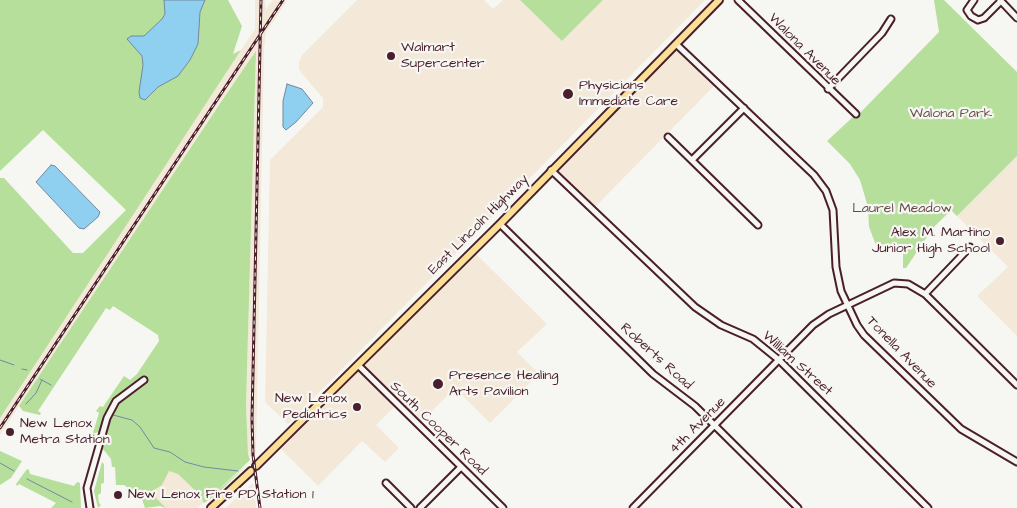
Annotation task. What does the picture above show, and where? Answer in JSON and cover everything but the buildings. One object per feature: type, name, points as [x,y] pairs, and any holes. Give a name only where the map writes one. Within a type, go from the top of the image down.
[{"type":"main road","name":"East Lincoln Highway","points":[[211,508],[254,468],[500,224],[718,0]]},
{"type":"street","name":"Walona Avenue","points":[[738,0],[856,114]]},
{"type":"street","points":[[974,0],[967,10],[971,16],[978,20],[984,18],[1000,1],[1017,18]]},
{"type":"street","points":[[828,89],[882,33],[891,19]]},
{"type":"street","name":"Tonella Avenue","points":[[676,44],[814,175],[826,191],[834,210],[838,280],[847,305],[864,335],[961,429],[1017,462]]},
{"type":"street","points":[[692,160],[744,108]]},
{"type":"street","points":[[668,136],[758,225]]},
{"type":"street","name":"William Street","points":[[552,170],[695,308],[721,325],[753,339],[778,360],[928,508]]},
{"type":"street","name":"Roberts Road","points":[[500,224],[653,374],[695,406],[798,508]]},
{"type":"street","points":[[970,247],[925,294],[1017,385]]},
{"type":"street","name":"4th Avenue","points":[[633,508],[817,322],[847,305],[894,284],[908,284],[925,294]]},
{"type":"street","name":"South Cooper Road","points":[[358,365],[504,508]]},
{"type":"street","points":[[90,508],[88,488],[107,418],[116,401],[144,380]]},
{"type":"street","points":[[420,508],[461,467]]},
{"type":"street","points":[[386,483],[411,508]]},
{"type":"shaded area","points":[[255,0],[265,0],[266,9],[273,0],[287,1],[266,32],[264,48],[256,452],[250,457],[248,454],[246,405],[256,52],[227,92],[0,435],[0,414],[255,29]]},
{"type":"shaded area","points":[[357,0],[484,0],[493,9],[503,0],[520,0],[562,41],[603,0],[705,0],[288,424],[265,402],[270,160],[323,107],[323,98],[299,70],[299,62],[302,55]]},
{"type":"shaded area","points":[[677,49],[715,85],[593,209],[554,170]]},
{"type":"shaded area","name":"Alex M. Martino Junior High School","points":[[1017,156],[1017,336],[977,296],[1008,267],[957,216]]},
{"type":"shaded area","points":[[473,251],[547,324],[517,352],[539,374],[490,423],[455,388],[419,424],[396,405],[376,425],[399,448],[385,462],[362,441],[318,486],[278,446]]},
{"type":"shaded area","points":[[171,466],[207,500],[197,508],[164,508],[147,492]]},
{"type":"shaded area","points":[[253,483],[256,508],[226,508],[232,502]]},
{"type":"green space","points":[[0,0],[228,0],[242,26],[233,54],[241,50],[0,418],[0,178],[4,178],[73,253],[83,253],[126,210],[43,130],[0,171]]},
{"type":"green space","points":[[520,0],[603,0],[562,41]]},
{"type":"green space","name":"Walona Park","points":[[934,0],[944,0],[1017,72],[1017,156],[957,216],[951,210],[933,228],[906,268],[903,268],[903,251],[879,253],[869,227],[868,207],[860,180],[850,164],[827,141],[854,116],[859,114],[939,32]]},
{"type":"green space","points":[[256,51],[246,405],[248,454],[250,460],[210,498],[250,462],[216,495],[204,503],[199,494],[178,474],[169,471],[162,485],[151,492],[153,495],[157,493],[156,498],[166,508],[160,506],[145,508],[141,496],[136,498],[133,491],[124,485],[116,485],[115,467],[112,467],[111,459],[103,449],[107,434],[97,432],[94,437],[88,437],[92,436],[99,413],[96,411],[100,406],[103,407],[124,376],[130,380],[137,374],[159,341],[158,335],[113,306],[110,310],[106,308],[38,411],[41,413],[40,415],[23,411],[19,406]]},
{"type":"green space","points":[[0,451],[22,461],[11,478],[0,485]]},
{"type":"green space","points":[[102,462],[104,464],[104,483],[101,484],[101,493],[98,495],[101,505],[98,508],[94,491]]},
{"type":"green space","points":[[27,469],[30,474],[74,486],[77,482],[80,483],[81,508],[51,508],[56,503],[19,484],[17,486],[16,484]]},
{"type":"water","points":[[164,0],[205,0],[200,12],[198,44],[190,60],[178,76],[158,87],[145,100],[140,98],[139,92],[143,65],[142,56],[127,39],[131,36],[144,36],[162,19],[165,14]]},
{"type":"water","points":[[287,84],[302,89],[313,103],[286,130],[283,127],[283,101]]},
{"type":"water","points":[[51,165],[55,166],[100,212],[98,217],[84,229],[79,228],[36,182]]},
{"type":"waterway","points":[[0,360],[14,365]]},
{"type":"waterway","points":[[22,369],[27,370]]},
{"type":"waterway","points":[[40,379],[51,385]]},
{"type":"waterway","points":[[26,404],[36,393],[42,380]]},
{"type":"waterway","points":[[113,415],[132,420],[140,427],[154,448],[170,452],[185,462],[204,467],[238,471]]},
{"type":"waterway","points":[[0,463],[14,471]]},
{"type":"waterway","points":[[27,479],[72,502]]},
{"type":"railway","points":[[260,508],[253,455],[252,419],[261,0]]},
{"type":"railway","points":[[0,428],[283,0]]},
{"type":"place","name":"Walmart Supercenter","points":[[391,56]]},
{"type":"place","name":"Physicians Immediate Care","points":[[568,94]]},
{"type":"place","name":"Alex M. Martino Junior High School","points":[[1000,241]]},
{"type":"place","name":"Presence Healing Arts Pavilion","points":[[438,384]]},
{"type":"place","name":"New Lenox Pediatrics","points":[[357,407]]},
{"type":"place","name":"New Lenox Metra Station","points":[[10,432]]},
{"type":"place","name":"New Lenox Fire PD Station 1","points":[[118,495]]},
{"type":"park label","name":"Laurel Meadow","points":[[902,209]]}]
